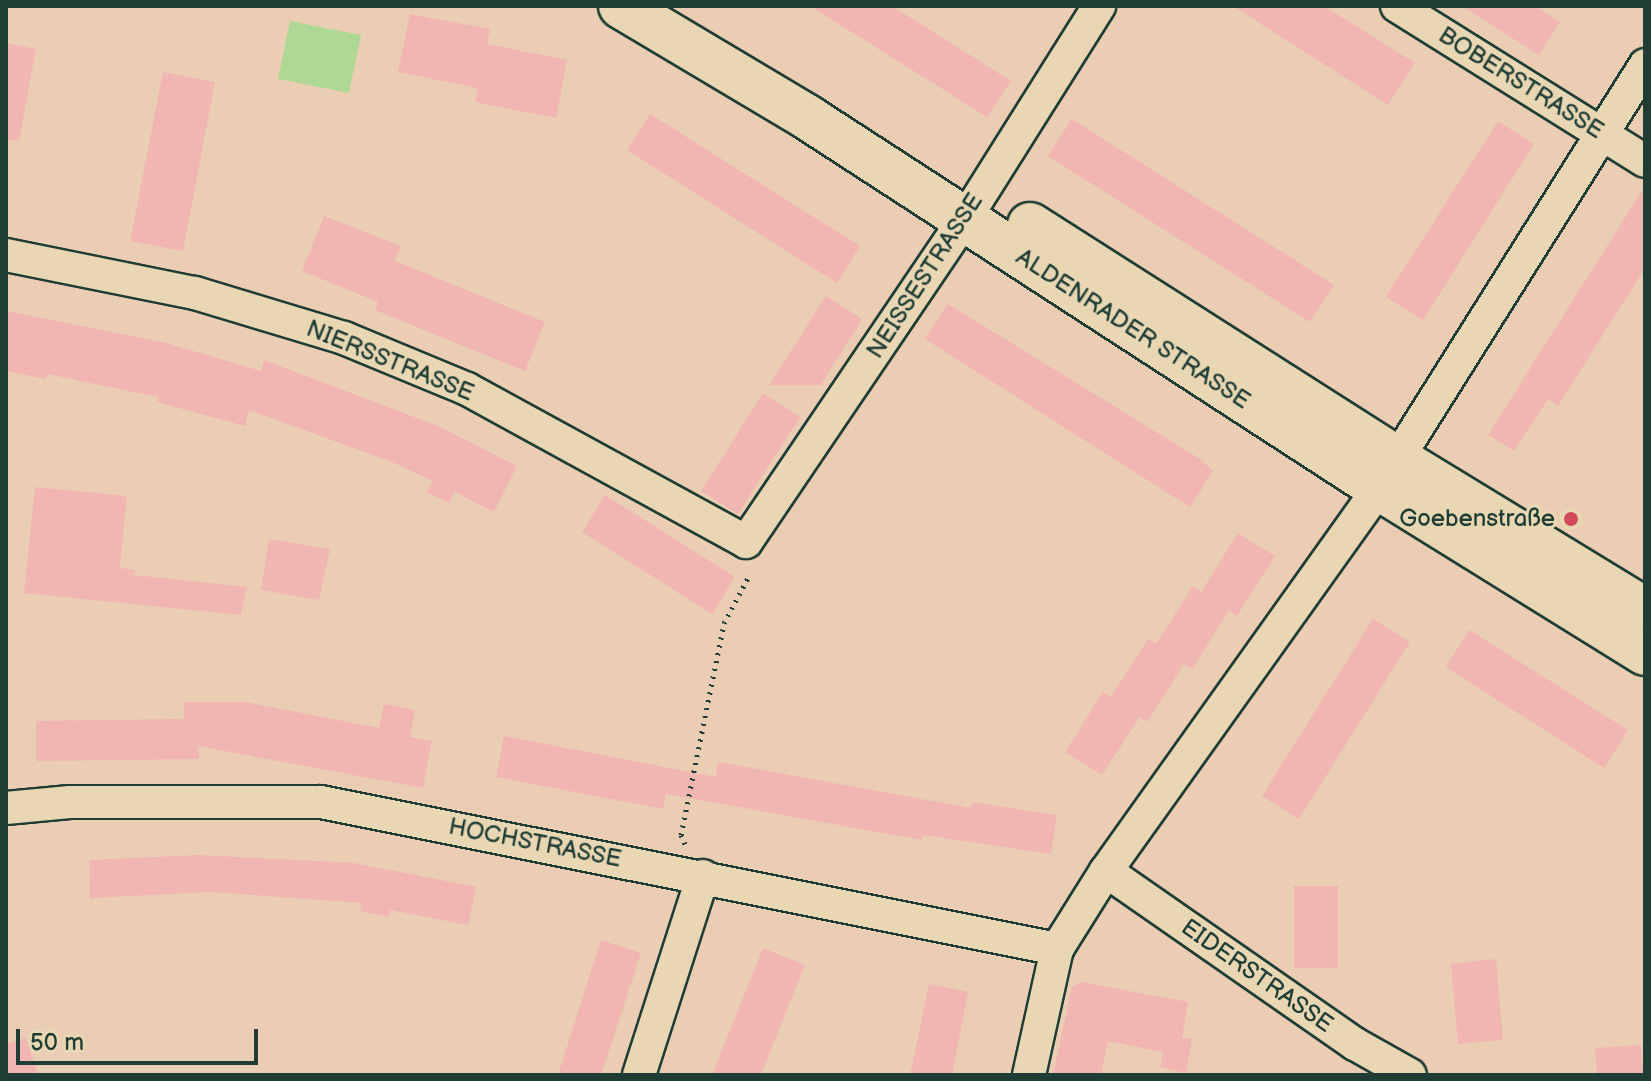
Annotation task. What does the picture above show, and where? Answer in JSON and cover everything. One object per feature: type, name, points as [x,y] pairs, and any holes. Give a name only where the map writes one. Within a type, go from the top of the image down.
[{"type":"street","name":"ALDENRADER STRASSE","points":[[621,6],[807,117],[972,206]]},
{"type":"street","name":"ALDENRADER STRASSE","points":[[680,6],[972,206],[1387,473],[1645,653]]},
{"type":"street","name":"NEISSESTRASSE","points":[[746,542],[972,206],[1099,6]]},
{"type":"street","name":"BOBERSTRASSE","points":[[1397,6],[1645,161]]},
{"type":"street","points":[[1029,1075],[1057,949],[1106,871],[1387,473],[1645,65]]},
{"type":"street","name":"NIERSSTRASSE","points":[[6,255],[195,293],[344,338],[467,389],[746,542]]},
{"type":"street","name":"ALDENRADER STRASSE","points":[[1387,473],[1645,610]]},
{"type":"street","name":"HOCHSTRASSE","points":[[6,808],[70,802],[321,802],[1057,949]]},
{"type":"street","name":"EIDERSTRASSE","points":[[1106,871],[1355,1044],[1410,1075]]},
{"type":"street","points":[[639,1075],[703,876]]},
{"type":"path","points":[[703,876],[681,835],[724,623],[751,573],[746,542]]},
{"type":"green space","points":[[290,21],[361,35],[349,93],[278,79]]},
{"type":"building","points":[[810,6],[892,6],[1011,81],[987,117]]},
{"type":"building","points":[[1233,6],[1324,6],[1415,63],[1388,105]]},
{"type":"building","points":[[1462,6],[1535,6],[1560,22],[1539,55]]},
{"type":"building","points":[[410,14],[490,29],[487,44],[567,60],[556,118],[475,102],[478,88],[398,72]]},
{"type":"building","points":[[6,43],[36,49],[19,141],[6,140]]},
{"type":"building","points":[[163,72],[215,82],[183,251],[130,241]]},
{"type":"building","points":[[650,114],[860,246],[837,283],[627,150]]},
{"type":"building","points":[[1072,119],[1334,285],[1310,322],[1048,156]]},
{"type":"building","points":[[1498,121],[1534,144],[1423,320],[1386,297]]},
{"type":"building","points":[[1645,186],[1645,268],[1558,406],[1548,399],[1514,451],[1488,435]]},
{"type":"building","points":[[324,216],[401,246],[395,261],[545,322],[525,371],[375,310],[378,302],[302,271]]},
{"type":"building","points":[[826,296],[862,319],[821,385],[769,385]]},
{"type":"building","points":[[948,304],[1200,459],[1213,471],[1190,507],[925,339]]},
{"type":"building","points":[[6,311],[166,343],[261,371],[264,360],[438,426],[517,466],[494,512],[455,492],[449,503],[427,492],[433,481],[392,462],[249,410],[245,426],[157,402],[158,397],[47,374],[46,379],[6,371]]},
{"type":"building","points":[[763,393],[800,417],[738,514],[701,491]]},
{"type":"building","points":[[35,487],[127,496],[120,568],[135,570],[134,575],[247,587],[241,615],[24,593]]},
{"type":"building","points":[[605,495],[735,577],[712,614],[582,532]]},
{"type":"building","points":[[1238,533],[1275,556],[1237,616],[1229,611],[1192,669],[1184,664],[1147,722],[1140,717],[1102,775],[1065,752],[1103,692],[1111,697],[1148,639],[1156,644],[1193,586],[1201,592]]},
{"type":"building","points":[[269,539],[330,549],[319,600],[261,590]]},
{"type":"building","points":[[1373,619],[1410,642],[1299,819],[1262,796]]},
{"type":"building","points":[[1469,630],[1628,730],[1604,768],[1446,667]]},
{"type":"building","points":[[184,702],[245,702],[379,728],[384,704],[415,710],[410,737],[432,741],[423,788],[198,746],[199,759],[36,761],[36,721],[184,719]]},
{"type":"building","points":[[504,736],[716,777],[718,762],[971,808],[972,802],[1057,815],[1051,854],[923,835],[922,840],[666,794],[663,809],[496,777]]},
{"type":"building","points":[[199,855],[354,863],[476,887],[468,925],[390,910],[389,917],[360,911],[362,903],[211,892],[90,898],[89,860]]},
{"type":"building","points":[[1294,886],[1338,886],[1338,968],[1294,968]]},
{"type":"building","points":[[601,940],[641,953],[601,1075],[558,1075]]},
{"type":"building","points":[[763,948],[805,965],[761,1075],[712,1075]]},
{"type":"building","points":[[1496,959],[1503,1040],[1458,1044],[1451,964]]},
{"type":"building","points":[[1081,982],[1188,1002],[1182,1038],[1192,1039],[1186,1073],[1160,1067],[1163,1052],[1108,1041],[1101,1075],[1053,1075],[1072,987]]},
{"type":"building","points":[[929,984],[968,992],[952,1075],[910,1075]]},
{"type":"building","points":[[26,1038],[38,1075],[6,1075],[6,1044]]},
{"type":"building","points":[[1641,1045],[1643,1075],[1597,1075],[1595,1048]]},
{"type":"place","name":"Goebenstraße","points":[[1571,519]]}]
